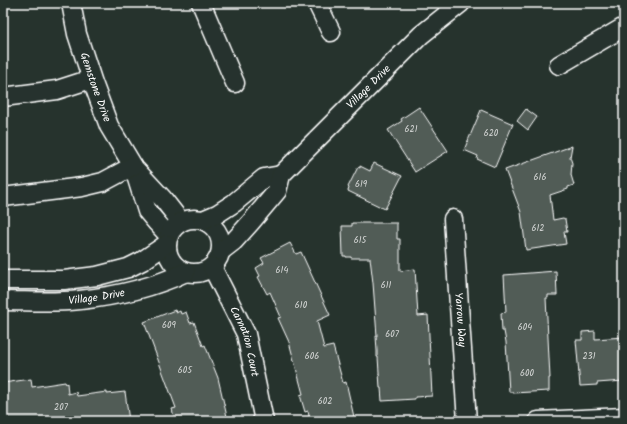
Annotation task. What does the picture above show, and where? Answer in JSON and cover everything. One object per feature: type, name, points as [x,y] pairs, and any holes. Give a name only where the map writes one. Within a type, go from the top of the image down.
[{"type":"street","name":"Gemstone Drive","points":[[71,3],[77,34],[91,79],[109,126],[133,166],[163,199],[181,222]]},
{"type":"street","points":[[201,3],[235,83]]},
{"type":"street","points":[[317,3],[331,32]]},
{"type":"street","name":"Village Drive","points":[[222,251],[234,241],[277,191],[281,175],[421,35],[461,3]]},
{"type":"street","points":[[559,65],[624,27]]},
{"type":"street","points":[[3,97],[57,90],[91,79]]},
{"type":"street","name":"Gemstone Drive","points":[[133,166],[147,211],[168,240]]},
{"type":"street","points":[[3,197],[82,187],[103,182],[133,166]]},
{"type":"street","points":[[203,220],[217,214],[264,178],[281,175]]},
{"type":"street","points":[[196,219],[203,220],[216,229],[222,243],[222,251],[218,260],[212,267],[204,272],[195,274],[186,272],[179,269],[170,258],[167,252],[168,240],[174,228],[181,222],[196,219]]},
{"type":"street","name":"Yarrow Way","points":[[453,219],[467,421]]},
{"type":"street","name":"Village Drive","points":[[3,280],[64,280],[97,276],[128,268],[142,261],[168,240]]},
{"type":"street","name":"Carnation Court","points":[[212,267],[246,334],[264,421]]},
{"type":"street","name":"Village Drive","points":[[3,301],[39,302],[79,300],[116,295],[143,289],[170,280],[186,272]]},
{"type":"street","points":[[538,421],[624,417]]},
{"type":"building","points":[[419,107],[448,151],[415,172],[388,130]]},
{"type":"building","points":[[526,109],[537,117],[528,130],[517,121]]},
{"type":"building","points":[[481,110],[513,124],[495,167],[477,159],[478,156],[464,150]]},
{"type":"building","points":[[572,146],[570,157],[572,163],[571,175],[574,185],[568,187],[568,189],[550,195],[553,220],[565,219],[567,232],[564,232],[566,244],[526,250],[521,212],[505,170]]},
{"type":"building","points":[[374,163],[402,176],[385,209],[348,191],[348,187],[358,167],[360,168],[360,166],[370,171]]},
{"type":"building","points":[[352,223],[397,223],[397,239],[400,239],[400,271],[415,269],[418,316],[428,315],[432,396],[415,397],[415,399],[382,401],[377,357],[377,336],[370,258],[351,258],[343,256],[342,226],[352,226]]},
{"type":"building","points":[[290,243],[296,254],[301,252],[330,315],[317,321],[324,348],[333,346],[343,383],[346,382],[354,417],[340,421],[310,421],[308,411],[305,412],[300,395],[303,394],[289,342],[278,318],[281,317],[270,292],[267,294],[258,277],[260,276],[256,268],[264,263],[261,258]]},
{"type":"building","points":[[556,271],[557,295],[548,295],[548,298],[546,298],[550,378],[549,391],[509,392],[506,342],[504,331],[502,331],[501,313],[506,312],[504,275]]},
{"type":"building","points":[[175,310],[176,313],[180,311],[181,314],[186,312],[190,323],[194,322],[203,346],[205,345],[218,378],[228,421],[175,421],[172,409],[176,408],[144,322]]},
{"type":"building","points":[[595,331],[595,339],[624,337],[624,381],[580,386],[576,340],[582,340],[582,332]]},
{"type":"building","points":[[31,379],[32,387],[65,382],[66,384],[67,383],[68,394],[76,392],[77,396],[107,392],[107,394],[125,392],[129,421],[3,421],[3,383]]}]
